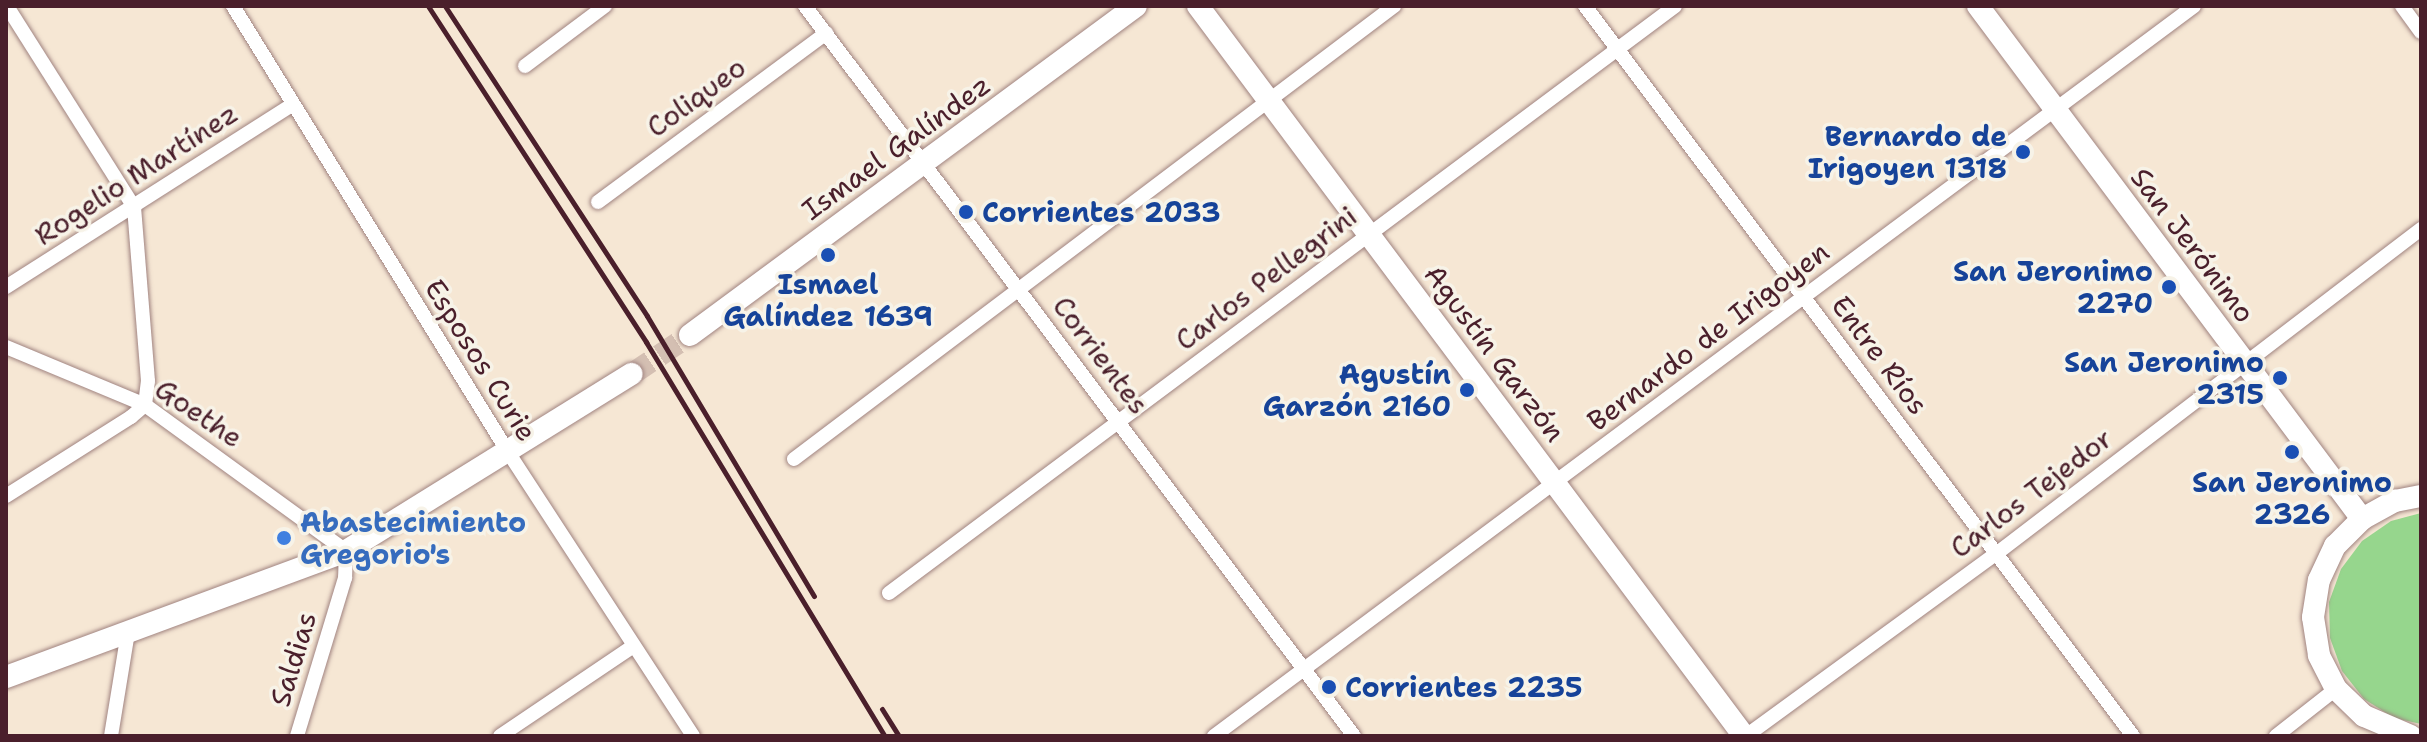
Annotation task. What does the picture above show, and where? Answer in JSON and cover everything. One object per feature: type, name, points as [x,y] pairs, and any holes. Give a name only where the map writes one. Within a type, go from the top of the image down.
[{"type":"main road","name":"Ismael Galíndez","points":[[690,335],[1136,6]]},
{"type":"main road","name":"Agustín Garzón","points":[[1198,6],[1745,736]]},
{"type":"main road","name":"San Jerónimo","points":[[1978,6],[2362,519]]},
{"type":"main road","points":[[6,677],[346,551],[632,374]]},
{"type":"main road","points":[[2411,736],[2364,716],[2336,689],[2319,655],[2313,617],[2319,580],[2335,546],[2362,519],[2395,501],[2421,496]]},
{"type":"street","points":[[6,496],[145,405],[148,381],[134,207],[7,6]]},
{"type":"street","name":"Esposos Curie","points":[[233,6],[508,452],[632,647],[693,736]]},
{"type":"street","points":[[525,66],[605,6]]},
{"type":"street","name":"Corrientes","points":[[805,6],[1354,736]]},
{"type":"street","points":[[794,459],[1394,6]]},
{"type":"street","name":"Entre Ríos","points":[[1585,6],[2133,736]]},
{"type":"street","name":"Carlos Pellegrini","points":[[889,593],[1675,6]]},
{"type":"street","name":"Bernardo de Irigoyen","points":[[1214,736],[2194,6]]},
{"type":"street","points":[[2402,6],[2421,32]]},
{"type":"street","name":"Coliqueo","points":[[598,202],[826,33]]},
{"type":"street","name":"Rogelio Martínez","points":[[6,287],[293,104]]},
{"type":"street","name":"Carlos Tejedor","points":[[1745,736],[1996,554],[2243,362],[2421,229]]},
{"type":"street","name":"Goethe","points":[[6,347],[145,405],[346,551]]},
{"type":"street","name":"Saldias","points":[[297,736],[345,578],[346,551]]},
{"type":"street","points":[[111,736],[128,632]]},
{"type":"street","points":[[500,736],[632,647]]},
{"type":"street","points":[[2276,736],[2336,689]]},
{"type":"green space","points":[[2421,513],[2421,724],[2394,718],[2364,699],[2342,671],[2330,638],[2329,602],[2341,569],[2362,541],[2391,521]]},
{"type":"tunnel","points":[[632,374],[690,335]]},
{"type":"railway","points":[[428,6],[646,342],[885,736]]},
{"type":"railway","points":[[445,6],[647,316],[814,596]]},
{"type":"railway","points":[[882,709],[899,736]]},
{"type":"place","name":"Bernardo de Irigoyen 1318","points":[[2023,152]]},
{"type":"place","name":"Corrientes 2033","points":[[966,212]]},
{"type":"place","name":"Ismael Galíndez 1639","points":[[828,255]]},
{"type":"place","name":"San Jeronimo 2270","points":[[2169,287]]},
{"type":"place","name":"San Jeronimo 2315","points":[[2280,378]]},
{"type":"place","name":"Agustín Garzón 2160","points":[[1467,390]]},
{"type":"place","name":"San Jeronimo 2326","points":[[2292,452]]},
{"type":"place","name":"Abastecimiento Gregorio's","points":[[284,538]]},
{"type":"place","name":"Corrientes 2235","points":[[1329,687]]}]
